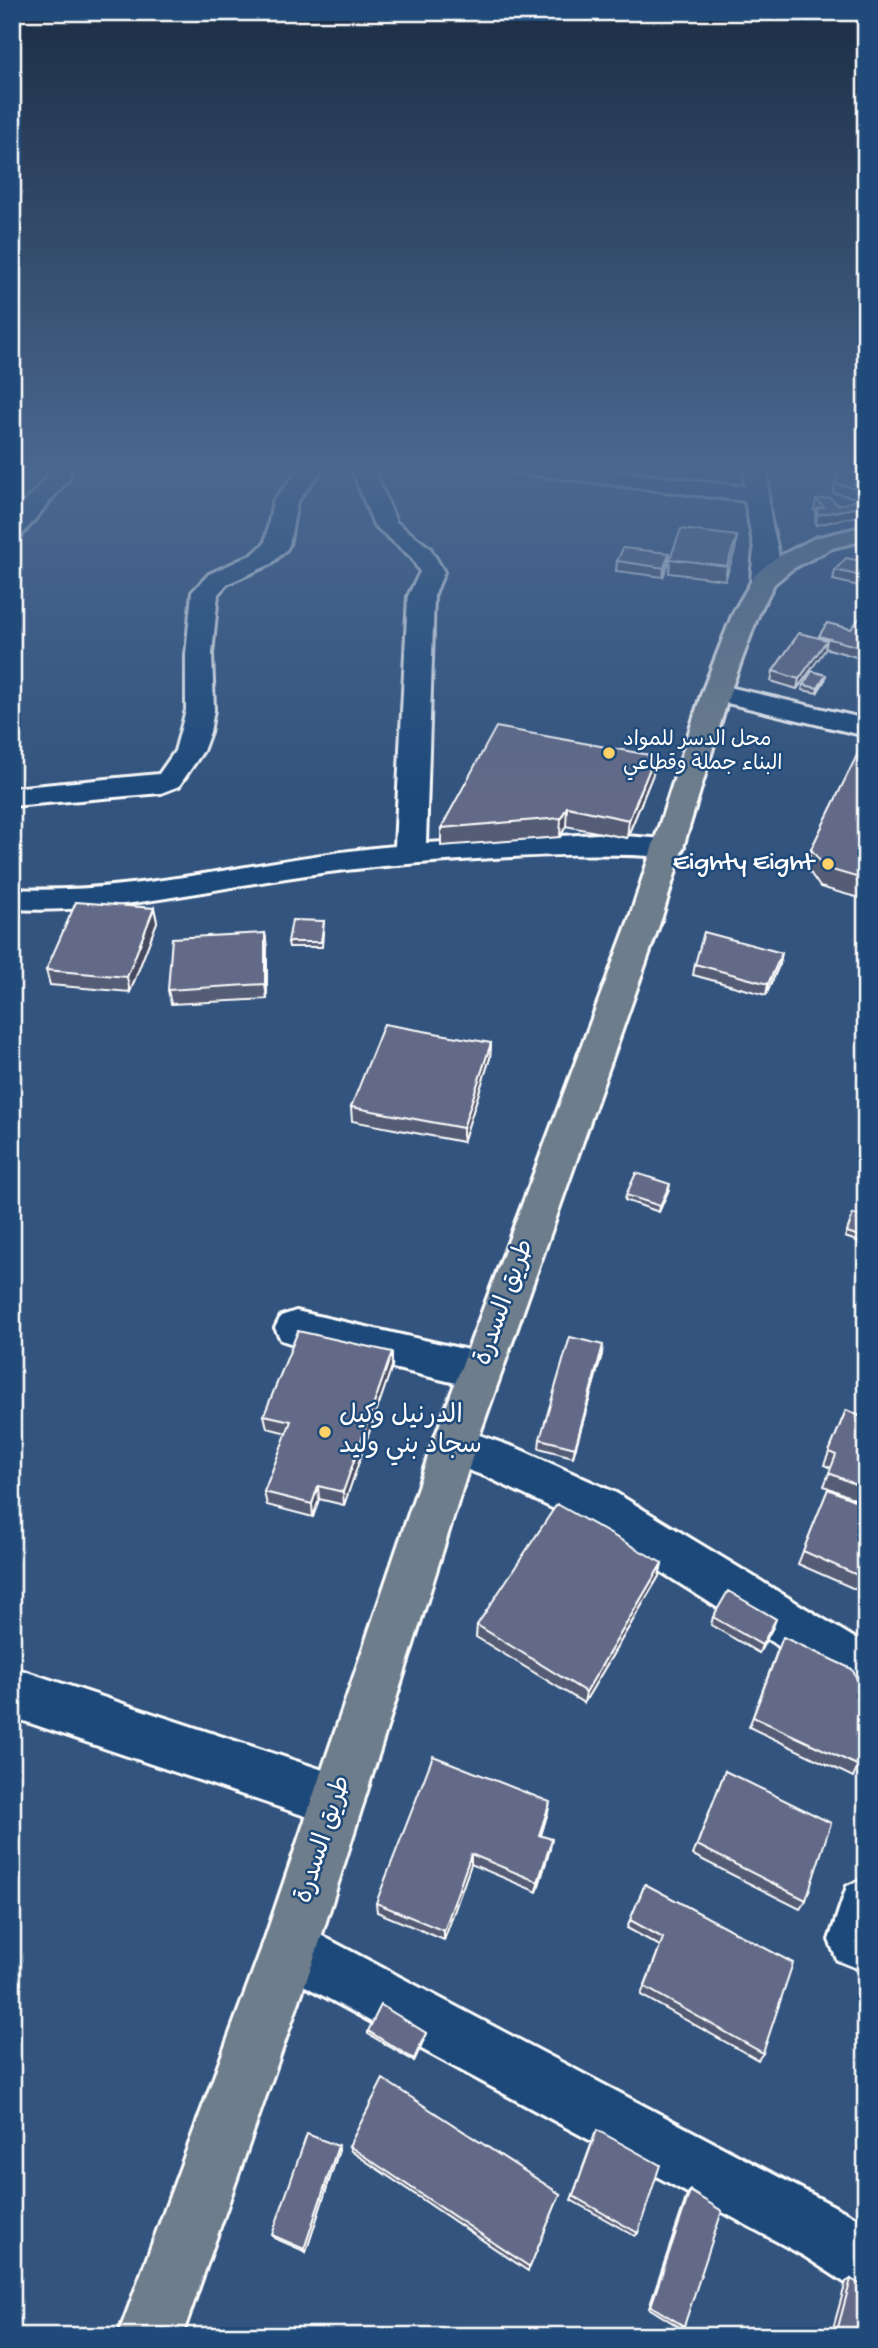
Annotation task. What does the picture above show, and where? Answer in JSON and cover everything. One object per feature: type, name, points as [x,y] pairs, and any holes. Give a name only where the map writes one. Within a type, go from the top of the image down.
[{"type":"main road","name":"طريق السدرة","points":[[150,2336],[290,1947],[454,1445],[646,918],[716,692],[746,613],[764,580],[770,575]]},
{"type":"street","points":[[12,797],[161,784],[169,780],[189,751],[196,732],[200,710],[199,654],[205,592],[218,579],[228,575]]},
{"type":"street","points":[[410,854],[421,596],[431,575]]},
{"type":"street","points":[[764,575],[764,580]]},
{"type":"street","points":[[716,692],[866,728]]},
{"type":"street","points":[[12,900],[102,901],[289,867],[410,854],[595,843],[668,847]]},
{"type":"street","points":[[296,1328],[481,1371]]},
{"type":"street","points":[[454,1445],[503,1463],[600,1508],[866,1673]]},
{"type":"street","points":[[12,1692],[338,1801]]},
{"type":"street","points":[[290,1947],[814,2227],[866,2260]]},
{"type":"building","points":[[866,610],[866,649],[819,636],[827,623],[851,629]]},
{"type":"building","points":[[799,633],[827,640],[799,679],[773,671]]},
{"type":"building","points":[[812,671],[826,675],[818,688],[803,685]]},
{"type":"building","points":[[496,727],[655,756],[629,820],[567,807],[561,818],[441,828]]},
{"type":"building","points":[[866,749],[866,880],[825,868],[811,849],[859,751]]},
{"type":"building","points":[[76,902],[154,908],[127,977],[46,970]]},
{"type":"building","points":[[292,920],[324,921],[321,942],[288,942]]},
{"type":"building","points":[[704,932],[782,953],[768,984],[695,964]]},
{"type":"building","points":[[265,933],[265,984],[168,990],[172,938]]},
{"type":"building","points":[[384,1024],[491,1043],[463,1128],[351,1107]]},
{"type":"building","points":[[636,1173],[670,1184],[660,1206],[626,1195]]},
{"type":"building","points":[[853,1214],[866,1218],[866,1238],[847,1232]]},
{"type":"building","name":"الدرنيل وكيل سجاد بني وليد","points":[[298,1331],[392,1352],[343,1492],[318,1486],[312,1504],[264,1492],[291,1421],[264,1415]]},
{"type":"building","points":[[570,1337],[603,1345],[575,1448],[540,1439]]},
{"type":"building","points":[[846,1410],[866,1419],[866,1489],[829,1473],[836,1455],[829,1452]]},
{"type":"building","points":[[828,1489],[866,1505],[866,1579],[803,1551]]},
{"type":"building","points":[[557,1504],[662,1563],[586,1692],[477,1625]]},
{"type":"building","points":[[728,1591],[776,1619],[762,1645],[713,1617]]},
{"type":"building","points":[[783,1637],[852,1669],[866,1696],[866,1745],[859,1766],[753,1717]]},
{"type":"building","points":[[433,1756],[550,1802],[539,1835],[552,1839],[538,1882],[471,1854],[444,1931],[376,1903]]},
{"type":"building","points":[[725,1771],[831,1823],[806,1900],[697,1845]]},
{"type":"building","points":[[645,1884],[793,1963],[763,2053],[645,1987],[663,1938],[630,1920]]},
{"type":"building","points":[[381,2005],[426,2033],[414,2059],[368,2031]]},
{"type":"building","points":[[383,2079],[560,2194],[530,2267],[349,2146]]},
{"type":"building","points":[[597,2130],[660,2165],[638,2233],[573,2196]]},
{"type":"building","points":[[307,2134],[338,2146],[304,2249],[272,2235]]},
{"type":"building","points":[[690,2191],[722,2211],[684,2326],[651,2306]]},
{"type":"building","points":[[851,2279],[866,2288],[866,2336],[846,2336],[837,2331]]},
{"type":"place","name":"محل الدسر للمواد البناء جملة وقطاعي","points":[[609,753]]},
{"type":"place","name":"Eighty Eight","points":[[828,864]]},
{"type":"place","name":"الدرنيل وكيل سجاد بني وليد","points":[[325,1432]]}]
